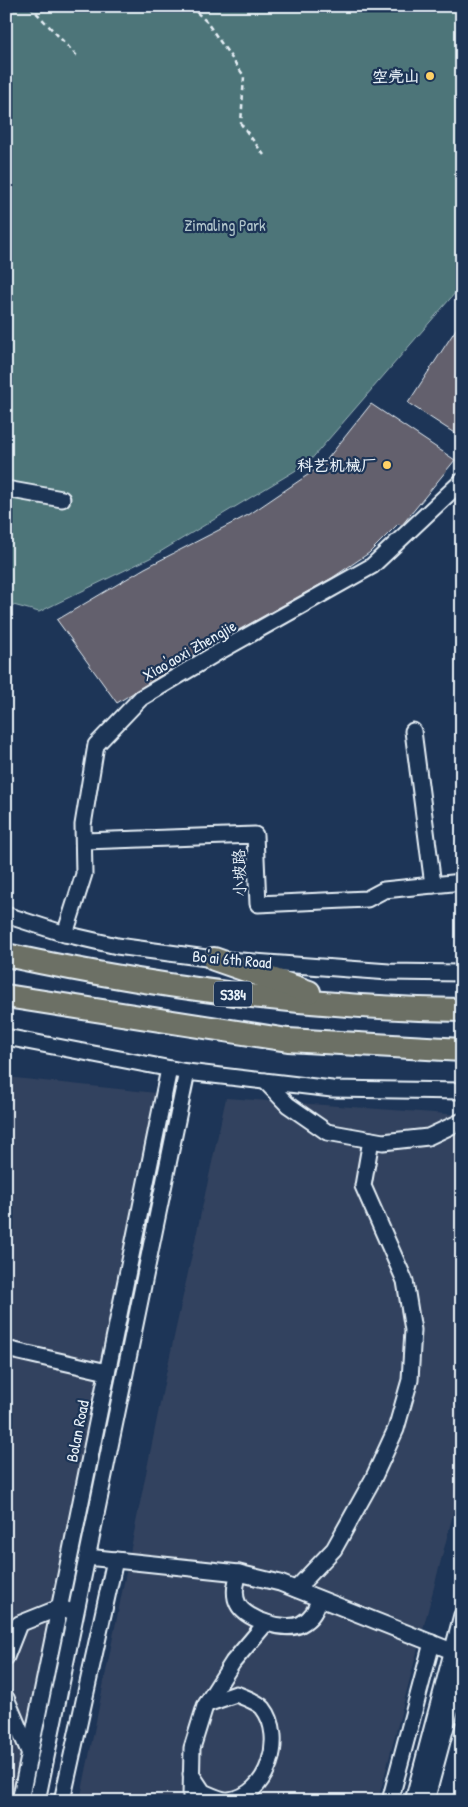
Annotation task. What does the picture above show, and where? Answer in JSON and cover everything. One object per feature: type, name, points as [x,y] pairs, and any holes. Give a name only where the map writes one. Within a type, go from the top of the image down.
[{"type":"highway","name":"Bo'ai 6th Road","points":[[6,955],[58,966],[232,994],[402,1009],[462,1010]]},
{"type":"highway","points":[[214,959],[341,1004]]},
{"type":"highway","name":"S384","points":[[6,996],[288,1040],[462,1050]]},
{"type":"street","name":"Xiao'aoxi Zhengjie","points":[[65,934],[84,874],[83,825],[96,745],[141,698],[372,566],[462,481]]},
{"type":"street","points":[[6,489],[62,499]]},
{"type":"street","points":[[413,731],[433,885]]},
{"type":"street","name":"小坡路","points":[[84,841],[255,835],[258,904],[367,899],[384,890],[462,882]]},
{"type":"street","name":"Bo'ai 6th Road","points":[[6,914],[65,934],[117,946],[214,959],[388,972],[462,973]]},
{"type":"street","points":[[6,1037],[187,1072],[332,1089],[462,1091]]},
{"type":"street","name":"Bolan Road","points":[[20,1801],[169,1069]]},
{"type":"street","points":[[37,1801],[187,1072]]},
{"type":"street","points":[[265,1081],[288,1105],[327,1132],[383,1142],[428,1137],[462,1121]]},
{"type":"street","points":[[296,1589],[334,1549],[373,1479],[396,1429],[410,1380],[413,1330],[405,1281],[363,1186],[371,1140]]},
{"type":"street","points":[[6,1349],[107,1372]]},
{"type":"street","points":[[87,1557],[239,1573],[280,1583],[452,1651]]},
{"type":"street","points":[[62,1801],[115,1560]]},
{"type":"street","points":[[239,1573],[235,1589],[238,1604],[248,1615],[266,1623],[286,1626],[300,1624],[315,1613],[319,1599]]},
{"type":"street","points":[[6,1657],[19,1624],[59,1608],[76,1612]]},
{"type":"street","points":[[413,1801],[462,1615]]},
{"type":"street","points":[[192,1801],[192,1748],[207,1704],[233,1662],[266,1623]]},
{"type":"street","points":[[390,1801],[432,1643]]},
{"type":"street","points":[[426,1801],[462,1667]]},
{"type":"street","points":[[191,1774],[203,1792],[228,1800],[250,1792],[266,1770],[274,1749],[272,1725],[262,1707],[236,1694],[207,1704]]},
{"type":"street","points":[[6,1698],[30,1754]]},
{"type":"path","points":[[30,6],[77,56]]},
{"type":"path","points":[[190,6],[206,21],[244,76],[242,124],[264,155]]},
{"type":"shaded area","points":[[6,1077],[156,1093],[11,1801],[6,1801]]},
{"type":"shaded area","points":[[226,1098],[462,1115],[462,1480],[378,1801],[80,1801],[166,1374]]},
{"type":"green space","name":"Zimaling Park","points":[[6,6],[462,6],[462,285],[308,463],[150,558],[39,612],[6,603]]},
{"type":"building","points":[[462,320],[462,438],[408,403]]},
{"type":"building","points":[[371,404],[455,460],[402,525],[398,524],[369,553],[332,578],[199,650],[117,703],[57,620],[145,568],[250,514],[315,470],[317,472]]},
{"type":"place","name":"空壳山","points":[[430,76]]},
{"type":"place","name":"科艺机械厂","points":[[387,465]]}]
